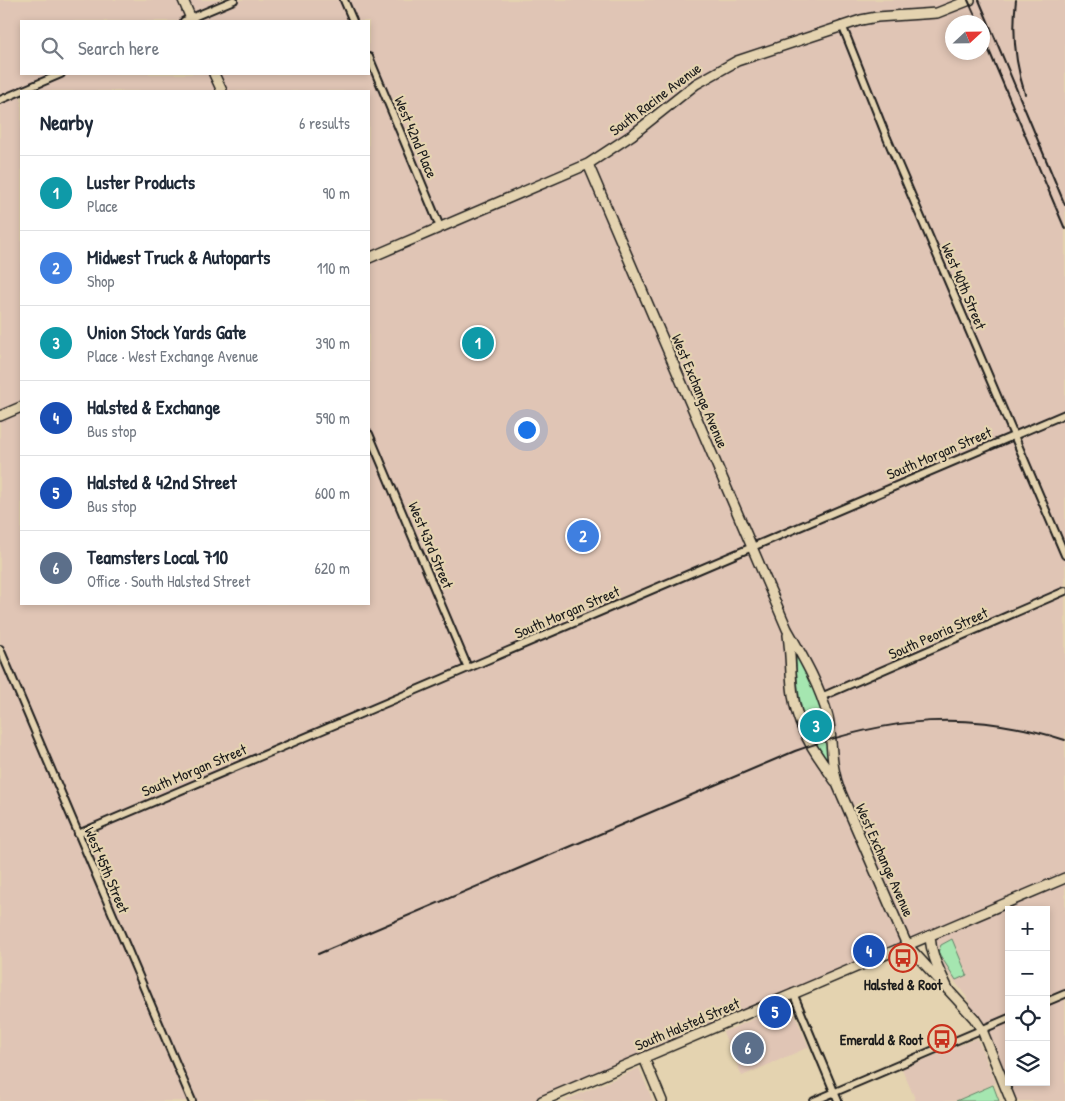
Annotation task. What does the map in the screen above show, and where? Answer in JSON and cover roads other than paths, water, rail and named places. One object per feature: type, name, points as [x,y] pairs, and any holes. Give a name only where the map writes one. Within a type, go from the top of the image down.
[{"type":"street","points":[[183,0],[189,20],[234,0]]},
{"type":"street","points":[[344,0],[353,20]]},
{"type":"street","name":"South Racine Avenue","points":[[370,258],[588,164],[632,135],[696,84],[737,61],[842,25],[877,17],[937,13],[970,0]]},
{"type":"street","name":"West 40th Street","points":[[842,25],[887,138],[1065,555]]},
{"type":"street","name":"West 42nd Place","points":[[370,59],[440,227]]},
{"type":"street","points":[[23,90],[59,75]]},
{"type":"street","points":[[214,75],[222,90]]},
{"type":"street","points":[[0,100],[20,91]]},
{"type":"street","name":"West Exchange Avenue","points":[[588,164],[787,629],[804,658],[821,697],[827,716],[833,764],[838,786]]},
{"type":"street","points":[[0,416],[20,407]]},
{"type":"street","name":"South Morgan Street","points":[[78,834],[1065,414]]},
{"type":"street","name":"West 43rd Street","points":[[370,436],[468,668]]},
{"type":"street","name":"South Peoria Street","points":[[821,697],[1065,591]]},
{"type":"street","name":"West Exchange Avenue","points":[[787,629],[797,715],[811,746],[838,786],[907,945],[966,1008],[982,1030],[1011,1101]]},
{"type":"street","name":"West 45th Street","points":[[0,650],[192,1101]]},
{"type":"street","name":"South Halsted Street","points":[[542,1101],[1065,878]]},
{"type":"street","points":[[930,936],[935,961],[948,989]]},
{"type":"street","points":[[793,993],[838,1101]]},
{"type":"street","points":[[1050,1000],[1065,994]]},
{"type":"street","points":[[814,1101],[1005,1020]]},
{"type":"street","points":[[644,1058],[662,1101]]},
{"type":"railway","points":[[968,0],[975,15]]},
{"type":"railway","points":[[979,0],[1065,205]]},
{"type":"railway","points":[[1016,0],[1015,47],[1025,94]]},
{"type":"railway","points":[[990,53],[1065,229]]},
{"type":"railway","points":[[318,954],[795,751],[830,739],[897,724],[929,721],[962,721],[1029,730],[1065,740]]},
{"type":"place","name":"Luster Products","points":[[478,343]]},
{"type":"place","name":"Midwest Truck & Autoparts","points":[[583,536]]},
{"type":"place","name":"Union Stock Yards Gate","points":[[816,726]]},
{"type":"place","name":"Halsted & Exchange","points":[[869,951]]},
{"type":"place","name":"Halsted & Root","points":[[903,958]]},
{"type":"place","name":"Halsted & 42nd Street","points":[[775,1012]]},
{"type":"place","name":"Emerald & Root","points":[[942,1039]]},
{"type":"place","name":"Teamsters Local 710","points":[[748,1048]]}]
